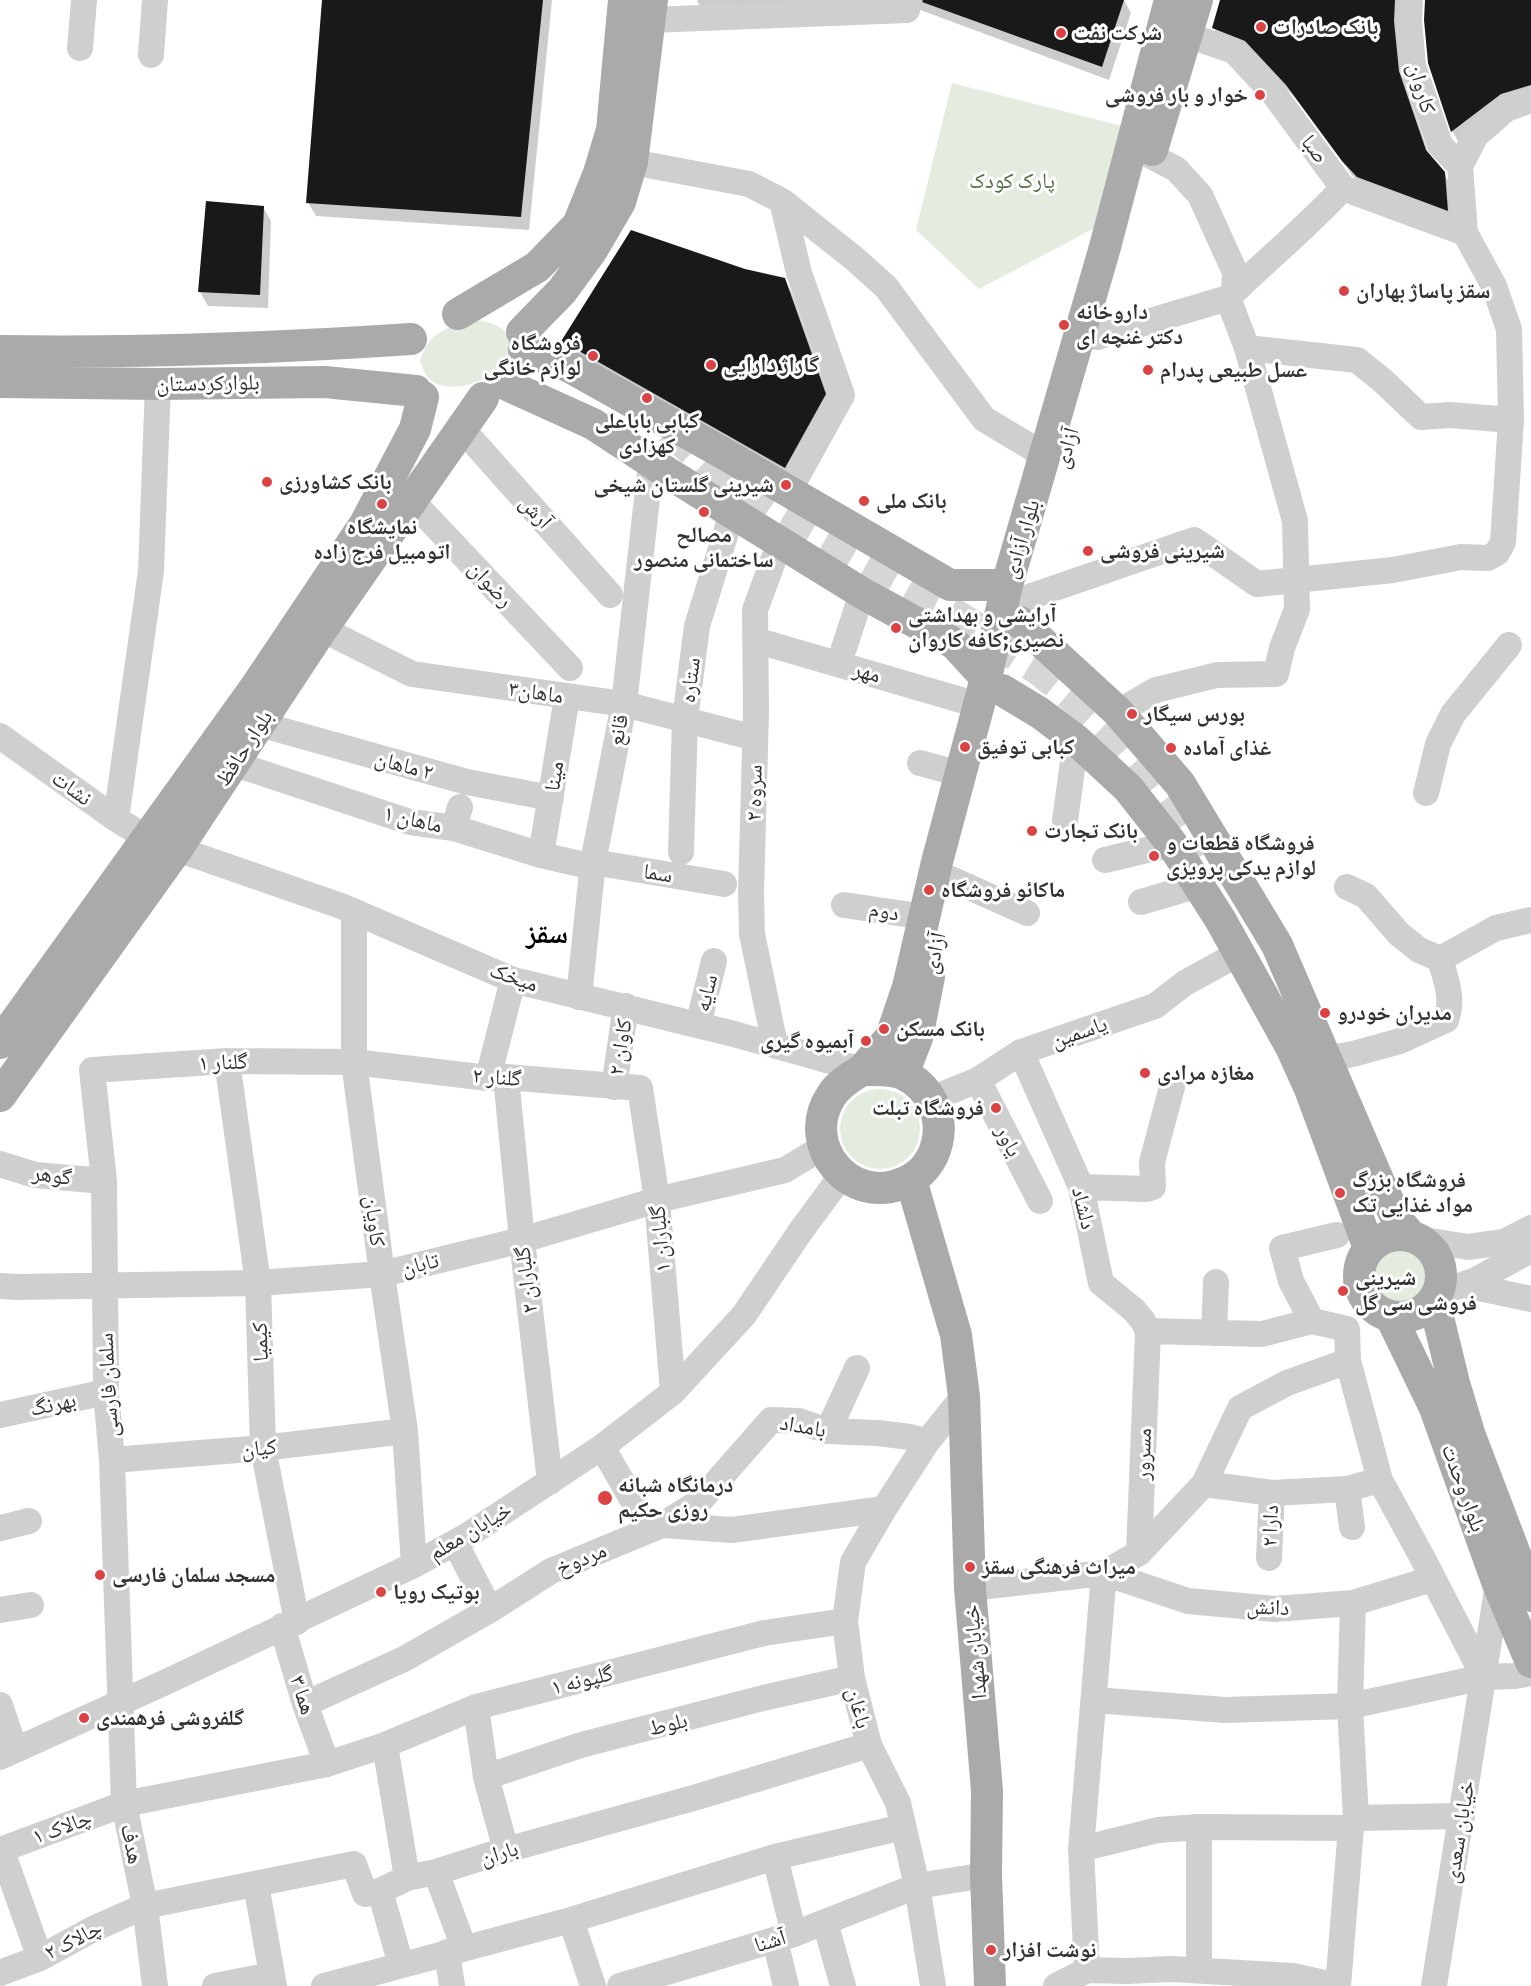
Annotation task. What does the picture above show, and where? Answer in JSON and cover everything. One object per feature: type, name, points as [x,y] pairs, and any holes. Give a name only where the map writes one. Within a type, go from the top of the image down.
[{"type":"main road","points":[[458,314],[537,267],[578,225],[599,174],[612,130],[624,0]]},
{"type":"main road","name":"بلوار آزادی","points":[[1017,602],[1046,453],[1105,248],[1170,0]]},
{"type":"main road","name":"آزادی","points":[[903,1074],[916,1038],[951,879],[987,735],[988,691],[1017,602],[1197,0]]},
{"type":"main road","points":[[651,10],[632,162],[620,202],[592,250],[523,341],[519,368],[495,391],[464,400],[419,394],[407,376],[404,362],[406,349],[411,339],[424,328],[477,309],[495,310],[511,317],[523,341],[950,585],[1017,602],[1118,712],[1180,784],[1277,945],[1310,1045],[1378,1182],[1398,1221],[1429,1246],[1437,1256],[1441,1269],[1441,1282],[1446,1293],[1419,1313],[1400,1318],[1391,1317],[1370,1305],[1363,1294],[1359,1283],[1362,1259],[1369,1248],[1384,1238],[1393,1235],[1415,1237]]},
{"type":"main road","name":"بلوارکردستان","points":[[0,351],[55,352],[354,343],[411,339]]},
{"type":"main road","points":[[348,384],[357,378],[360,370],[360,361],[354,343]]},
{"type":"main road","name":"بلوارکردستان","points":[[0,382],[158,384],[325,382],[419,394]]},
{"type":"main road","points":[[495,391],[593,424],[651,463],[862,593],[955,644],[988,691],[1040,713],[1076,740],[1128,788],[1172,844],[1220,919],[1310,1045],[1310,1089],[1369,1248]]},
{"type":"main road","name":"بلوار حافظ","points":[[0,1096],[177,849],[322,630],[462,429],[495,391]]},
{"type":"main road","name":"بلوار حافظ","points":[[0,1043],[257,685],[364,524],[415,429],[419,394]]},
{"type":"main road","points":[[862,1070],[888,1070],[903,1074],[919,1084],[931,1099],[938,1116],[939,1135],[935,1153],[925,1168],[911,1180],[894,1187],[876,1188],[858,1184],[842,1175],[831,1162],[823,1147],[821,1129],[823,1111],[831,1095],[843,1082],[862,1070],[891,1037],[909,987],[960,774],[988,691]]},
{"type":"main road","name":"خیابان شهدا","points":[[911,1180],[956,1335],[964,1396],[970,1588],[987,1791],[986,1875],[990,1986]]},
{"type":"main road","name":"بلوار وحدت","points":[[1446,1293],[1454,1383],[1470,1436],[1531,1596]]},
{"type":"main road","name":"بلوار وحدت","points":[[1391,1317],[1435,1408],[1498,1584],[1531,1662]]},
{"type":"street","points":[[80,48],[84,0]]},
{"type":"street","points":[[151,55],[155,0]]},
{"type":"street","name":"کاروان","points":[[1410,0],[1409,20],[1413,66],[1440,145],[1460,166]]},
{"type":"street","points":[[651,10],[907,10]]},
{"type":"street","name":"صبا","points":[[1186,35],[1234,51],[1274,94],[1343,188],[1465,234]]},
{"type":"street","points":[[1017,602],[1194,540],[1257,584],[1393,570],[1461,556],[1488,558],[1497,553],[1503,543],[1511,420],[1509,329],[1494,286],[1465,234],[1460,166],[1476,135],[1506,109],[1527,102]]},
{"type":"street","points":[[1118,712],[1156,690],[1217,675],[1276,674],[1282,648],[1297,609],[1295,521],[1231,295],[1235,272],[1200,195],[1176,169],[1150,156]]},
{"type":"street","points":[[632,162],[749,184],[782,201],[856,260],[885,287],[984,419],[1039,452],[1046,453]]},
{"type":"street","points":[[1097,337],[1231,295],[1290,238],[1313,220],[1343,188]]},
{"type":"street","points":[[782,201],[799,273],[842,395],[789,491]]},
{"type":"street","points":[[1247,348],[1357,360],[1421,417],[1450,415],[1511,420]]},
{"type":"street","points":[[116,819],[151,571],[158,384]]},
{"type":"street","name":"آرش","points":[[462,429],[610,595]]},
{"type":"street","name":"قانع","points":[[579,997],[593,865],[624,704],[651,463]]},
{"type":"street","name":"رضوان","points":[[412,501],[570,668]]},
{"type":"street","name":"ستاره","points":[[681,852],[685,719],[697,626],[732,513]]},
{"type":"street","name":"سروه ۲","points":[[775,1045],[752,934],[755,610],[780,542]]},
{"type":"street","points":[[844,648],[862,593]]},
{"type":"street","name":"ماهان۳","points":[[322,630],[412,674],[624,704],[755,738]]},
{"type":"street","name":"مهر","points":[[755,640],[988,691]]},
{"type":"street","points":[[1426,792],[1438,744],[1453,714],[1509,645]]},
{"type":"street","name":"مینا","points":[[541,855],[567,697]]},
{"type":"street","name":"٢ ماهان","points":[[259,724],[467,782],[551,798]]},
{"type":"street","name":"نشات","points":[[0,736],[116,819],[147,837]]},
{"type":"street","points":[[1065,820],[1076,740]]},
{"type":"street","name":"ماهان ۱","points":[[235,764],[410,822],[457,817],[541,855],[593,865]]},
{"type":"street","points":[[920,764],[960,774]]},
{"type":"street","points":[[1105,860],[1172,844]]},
{"type":"street","name":"میخک","points":[[177,849],[354,910],[513,980],[579,997],[627,1006],[862,1070]]},
{"type":"street","name":"سما","points":[[593,865],[724,884]]},
{"type":"street","points":[[951,879],[1027,913]]},
{"type":"street","points":[[1140,902],[1199,885]]},
{"type":"street","points":[[1347,887],[1366,896],[1399,934],[1419,950],[1440,960]]},
{"type":"street","name":"دوم","points":[[844,905],[925,917]]},
{"type":"street","name":"کاویان","points":[[354,910],[354,1062],[405,1431],[414,1565]]},
{"type":"street","points":[[1440,960],[1496,928],[1531,920]]},
{"type":"street","points":[[1310,1045],[1353,1054],[1400,1041],[1446,1020],[1451,1008],[1440,960]]},
{"type":"street","name":"یاسمین","points":[[931,1099],[978,1080],[1021,1052],[1155,1006],[1185,983],[1225,961]]},
{"type":"street","name":"سایه","points":[[698,1025],[714,962]]},
{"type":"street","name":"گلباران ۲","points":[[513,980],[497,1078],[522,1240],[550,1482]]},
{"type":"street","name":"کاوان ۲","points":[[614,1087],[627,1006]]},
{"type":"street","name":"دلشاد","points":[[1021,1052],[1081,1187],[1101,1283],[1134,1310],[1143,1321],[1148,1343]]},
{"type":"street","name":"گلنار ۱","points":[[92,1070],[227,1061],[354,1062]]},
{"type":"street","name":"کیمیا","points":[[227,1061],[258,1283],[263,1448],[290,1624]]},
{"type":"street","name":"گلنار ۲","points":[[354,1062],[497,1078],[640,1088]]},
{"type":"street","name":"سلمان فارسی","points":[[92,1070],[104,1181],[106,1392],[112,1460],[121,1701]]},
{"type":"street","name":"یاور","points":[[978,1080],[1040,1201]]},
{"type":"street","name":"گلباران ۱","points":[[640,1088],[657,1200],[673,1392]]},
{"type":"street","points":[[1081,1187],[1148,1189],[1153,1187],[1152,1162],[1172,1088]]},
{"type":"street","name":"تابان","points":[[0,1286],[105,1287],[258,1283],[382,1274],[522,1240],[657,1200],[785,1170],[823,1147]]},
{"type":"street","name":"گوهر","points":[[0,1164],[35,1174],[104,1181]]},
{"type":"street","name":"خیابان معلم","points":[[7,1753],[166,1682],[414,1565],[465,1537],[602,1447],[673,1392],[744,1315],[842,1175]]},
{"type":"street","points":[[1415,1237],[1468,1247],[1504,1242],[1531,1228]]},
{"type":"street","points":[[1312,1321],[1292,1281],[1282,1248],[1337,1235]]},
{"type":"street","points":[[1446,1293],[1531,1250]]},
{"type":"street","points":[[1214,1333],[1216,1282]]},
{"type":"street","points":[[1446,1293],[1531,1299]]},
{"type":"street","points":[[1148,1343],[1214,1333],[1262,1334],[1312,1321],[1347,1329],[1348,1361],[1380,1480],[1484,1677]]},
{"type":"street","name":"مسرور","points":[[1139,1553],[1148,1343]]},
{"type":"street","points":[[970,1588],[1104,1573],[1139,1553],[1204,1484],[1240,1408],[1287,1383],[1348,1361]]},
{"type":"street","points":[[828,1431],[856,1368]]},
{"type":"street","name":"بهرنگ","points":[[0,1415],[106,1392]]},
{"type":"street","points":[[927,1442],[964,1396]]},
{"type":"street","name":"بامداد","points":[[656,1528],[699,1502],[771,1420],[799,1421],[828,1431],[910,1437],[927,1442]]},
{"type":"street","name":"کیان","points":[[112,1460],[263,1448],[405,1431]]},
{"type":"street","name":"باغان","points":[[927,1442],[884,1509],[854,1562],[845,1621],[852,1678],[869,1746],[898,1803],[917,1886],[933,1986]]},
{"type":"street","points":[[602,1447],[656,1528]]},
{"type":"street","points":[[1204,1484],[1272,1493],[1347,1489],[1380,1480]]},
{"type":"street","points":[[1347,1489],[1352,1527]]},
{"type":"street","name":"دارا ۲","points":[[1269,1558],[1272,1493]]},
{"type":"street","name":"مردوخ","points":[[305,1704],[404,1659],[489,1610],[550,1571],[656,1528],[732,1530],[884,1509]]},
{"type":"street","points":[[0,1528],[29,1521]]},
{"type":"street","points":[[460,1554],[489,1610]]},
{"type":"street","points":[[1088,1970],[1081,1850],[1104,1573]]},
{"type":"street","name":"دانش","points":[[1104,1573],[1188,1601],[1275,1609],[1353,1603],[1432,1579]]},
{"type":"street","name":"خیابان سعدی","points":[[1434,1986],[1498,1584]]},
{"type":"street","points":[[1056,1986],[1088,1970],[1142,1978],[1199,1969],[1338,1986],[1353,1823],[1350,1706],[1353,1603]]},
{"type":"street","points":[[0,1610],[31,1605]]},
{"type":"street","name":"گلپونه ۱","points":[[327,1764],[385,1745],[476,1707],[764,1633],[845,1621]]},
{"type":"street","name":"هما ۳","points":[[290,1624],[305,1704],[327,1764]]},
{"type":"street","points":[[1094,1700],[1225,1710],[1350,1706],[1484,1677],[1531,1674]]},
{"type":"street","name":"بلوط","points":[[486,1777],[581,1745],[852,1678]]},
{"type":"street","name":"هدف","points":[[121,1701],[124,1804],[145,1906],[155,1986]]},
{"type":"street","points":[[0,1705],[7,1753]]},
{"type":"street","points":[[476,1707],[486,1777],[506,1850]]},
{"type":"street","points":[[385,1745],[407,1878]]},
{"type":"street","name":"باران","points":[[381,1891],[407,1878],[436,1872],[869,1746]]},
{"type":"street","name":"چالاک ۱","points":[[0,1849],[124,1804],[327,1764]]},
{"type":"street","points":[[1081,1850],[1158,1830],[1353,1823],[1462,1815]]},
{"type":"street","points":[[324,1986],[389,1974],[455,1950],[571,1920],[775,1857],[903,1827]]},
{"type":"street","points":[[1199,1827],[1199,1969]]},
{"type":"street","points":[[0,1849],[40,1958]]},
{"type":"street","points":[[775,1857],[784,1937],[786,1986]]},
{"type":"street","points":[[145,1906],[354,1864],[365,1894],[381,1891],[389,1974]]},
{"type":"street","points":[[436,1872],[455,1950],[452,1986]]},
{"type":"street","name":"آشنا","points":[[620,1986],[659,1980],[784,1937],[917,1886],[986,1875]]},
{"type":"street","points":[[215,1986],[272,1980],[256,1884]]},
{"type":"street","name":"چالاک ۲","points":[[0,1973],[40,1958],[93,1929],[145,1906]]},
{"type":"street","points":[[571,1920],[593,1986]]},
{"type":"street","points":[[825,1922],[843,1986]]},
{"type":"green space","name":"پارک کودک","points":[[952,83],[1130,128],[1110,220],[979,289],[916,230]]},
{"type":"green space","points":[[472,320],[495,325],[508,336],[511,348],[505,361],[493,372],[477,381],[460,386],[442,386],[428,378],[420,361],[428,343],[446,329]]},
{"type":"green space","points":[[872,1089],[888,1089],[909,1100],[920,1121],[920,1137],[909,1158],[888,1169],[872,1169],[858,1163],[846,1151],[840,1137],[840,1121],[846,1107],[858,1095]]},
{"type":"green space","points":[[1399,1245],[1417,1251],[1425,1259],[1431,1277],[1425,1295],[1417,1303],[1399,1309],[1381,1303],[1373,1295],[1367,1277],[1373,1259],[1381,1251]]},
{"type":"building","points":[[322,0],[543,0],[521,217],[306,203]]},
{"type":"building","name":"شرکت نفت","points":[[923,0],[1124,0],[1102,67],[922,2]]},
{"type":"building","points":[[1220,0],[1395,0],[1394,21],[1399,71],[1426,150],[1445,172],[1448,211],[1357,177],[1342,161],[1286,85],[1245,41],[1212,28]]},
{"type":"building","points":[[1425,0],[1531,0],[1531,85],[1501,94],[1451,132],[1428,63],[1424,20]]},
{"type":"building","points":[[206,201],[264,206],[260,295],[198,292]]},
{"type":"building","name":"گاراژ دارایی","points":[[631,230],[745,269],[785,278],[826,394],[785,468],[579,351],[560,343]]},
{"type":"tunnel","points":[[670,429],[718,475],[774,514],[946,610],[1043,673],[1092,714],[1134,757],[1154,780],[1206,853]]},
{"type":"place","name":"بانک صادرات","points":[[1261,27]]},
{"type":"place","name":"شرکت نفت","points":[[1061,33]]},
{"type":"place","name":"خوار و بار فروشی","points":[[1260,95]]},
{"type":"place","name":"سقز پاساژ بهاران","points":[[1344,291]]},
{"type":"place","name":"داروخانه دکتر غنچه ای","points":[[1064,325]]},
{"type":"place","name":"فروشگاه لوازم خانگی","points":[[593,356]]},
{"type":"place","name":"گاراژ دارایی","points":[[711,365]]},
{"type":"place","name":"عسل طبیعی پدرام","points":[[1148,370]]},
{"type":"place","name":"کبابی باباعلی کهزادی","points":[[647,398]]},
{"type":"place","name":"بانک کشاورزی","points":[[267,482]]},
{"type":"place","name":"شیرینی گلستان شیخی","points":[[786,485]]},
{"type":"place","name":"بانک ملی","points":[[864,501]]},
{"type":"place","name":"نمایشگاه اتومبیل فرج زاده","points":[[382,504]]},
{"type":"place","name":"مصالح ساختمانی منصور","points":[[704,512]]},
{"type":"place","name":"شیرینی فروشی","points":[[1088,551]]},
{"type":"place","name":"آرایشی و بهداشتی نصیری;کافه کاروان","points":[[896,628]]},
{"type":"place","name":"بورس سیگار","points":[[1132,714]]},
{"type":"place","name":"کبابی توفیق","points":[[965,747]]},
{"type":"place","name":"غذای آماده","points":[[1171,748]]},
{"type":"place","name":"بانک تجارت","points":[[1032,831]]},
{"type":"place","name":"فروشگاه قطعات و لوازم یدکی پرویزی","points":[[1154,856]]},
{"type":"place","name":"ماکائو فروشگاه","points":[[929,890]]},
{"type":"place","name":"مدیران خودرو","points":[[1325,1013]]},
{"type":"place","name":"بانک مسکن","points":[[884,1029]]},
{"type":"place","name":"آبمیوه گیری","points":[[866,1041]]},
{"type":"place","name":"مغازه مرادی","points":[[1145,1073]]},
{"type":"place","name":"فروشگاه تبلت","points":[[996,1108]]},
{"type":"place","name":"فروشگاه بزرگ مواد غذایی تک","points":[[1340,1193]]},
{"type":"place","name":"شیرینی فروشی سی گل","points":[[1343,1291]]},
{"type":"place","name":"درمانگاه شبانه روزی حکیم","points":[[605,1498]]},
{"type":"place","name":"میراث فرهنگی سقز","points":[[970,1567]]},
{"type":"place","name":"مسجد سلمان فارسی","points":[[100,1575]]},
{"type":"place","name":"بوتیک رویا","points":[[381,1592]]},
{"type":"place","name":"گلفروشی فرهمندی","points":[[84,1718]]},
{"type":"place","name":"نوشت افزار","points":[[991,1950]]},
{"type":"district","name":"سقز","points":[[547,934]]}]
